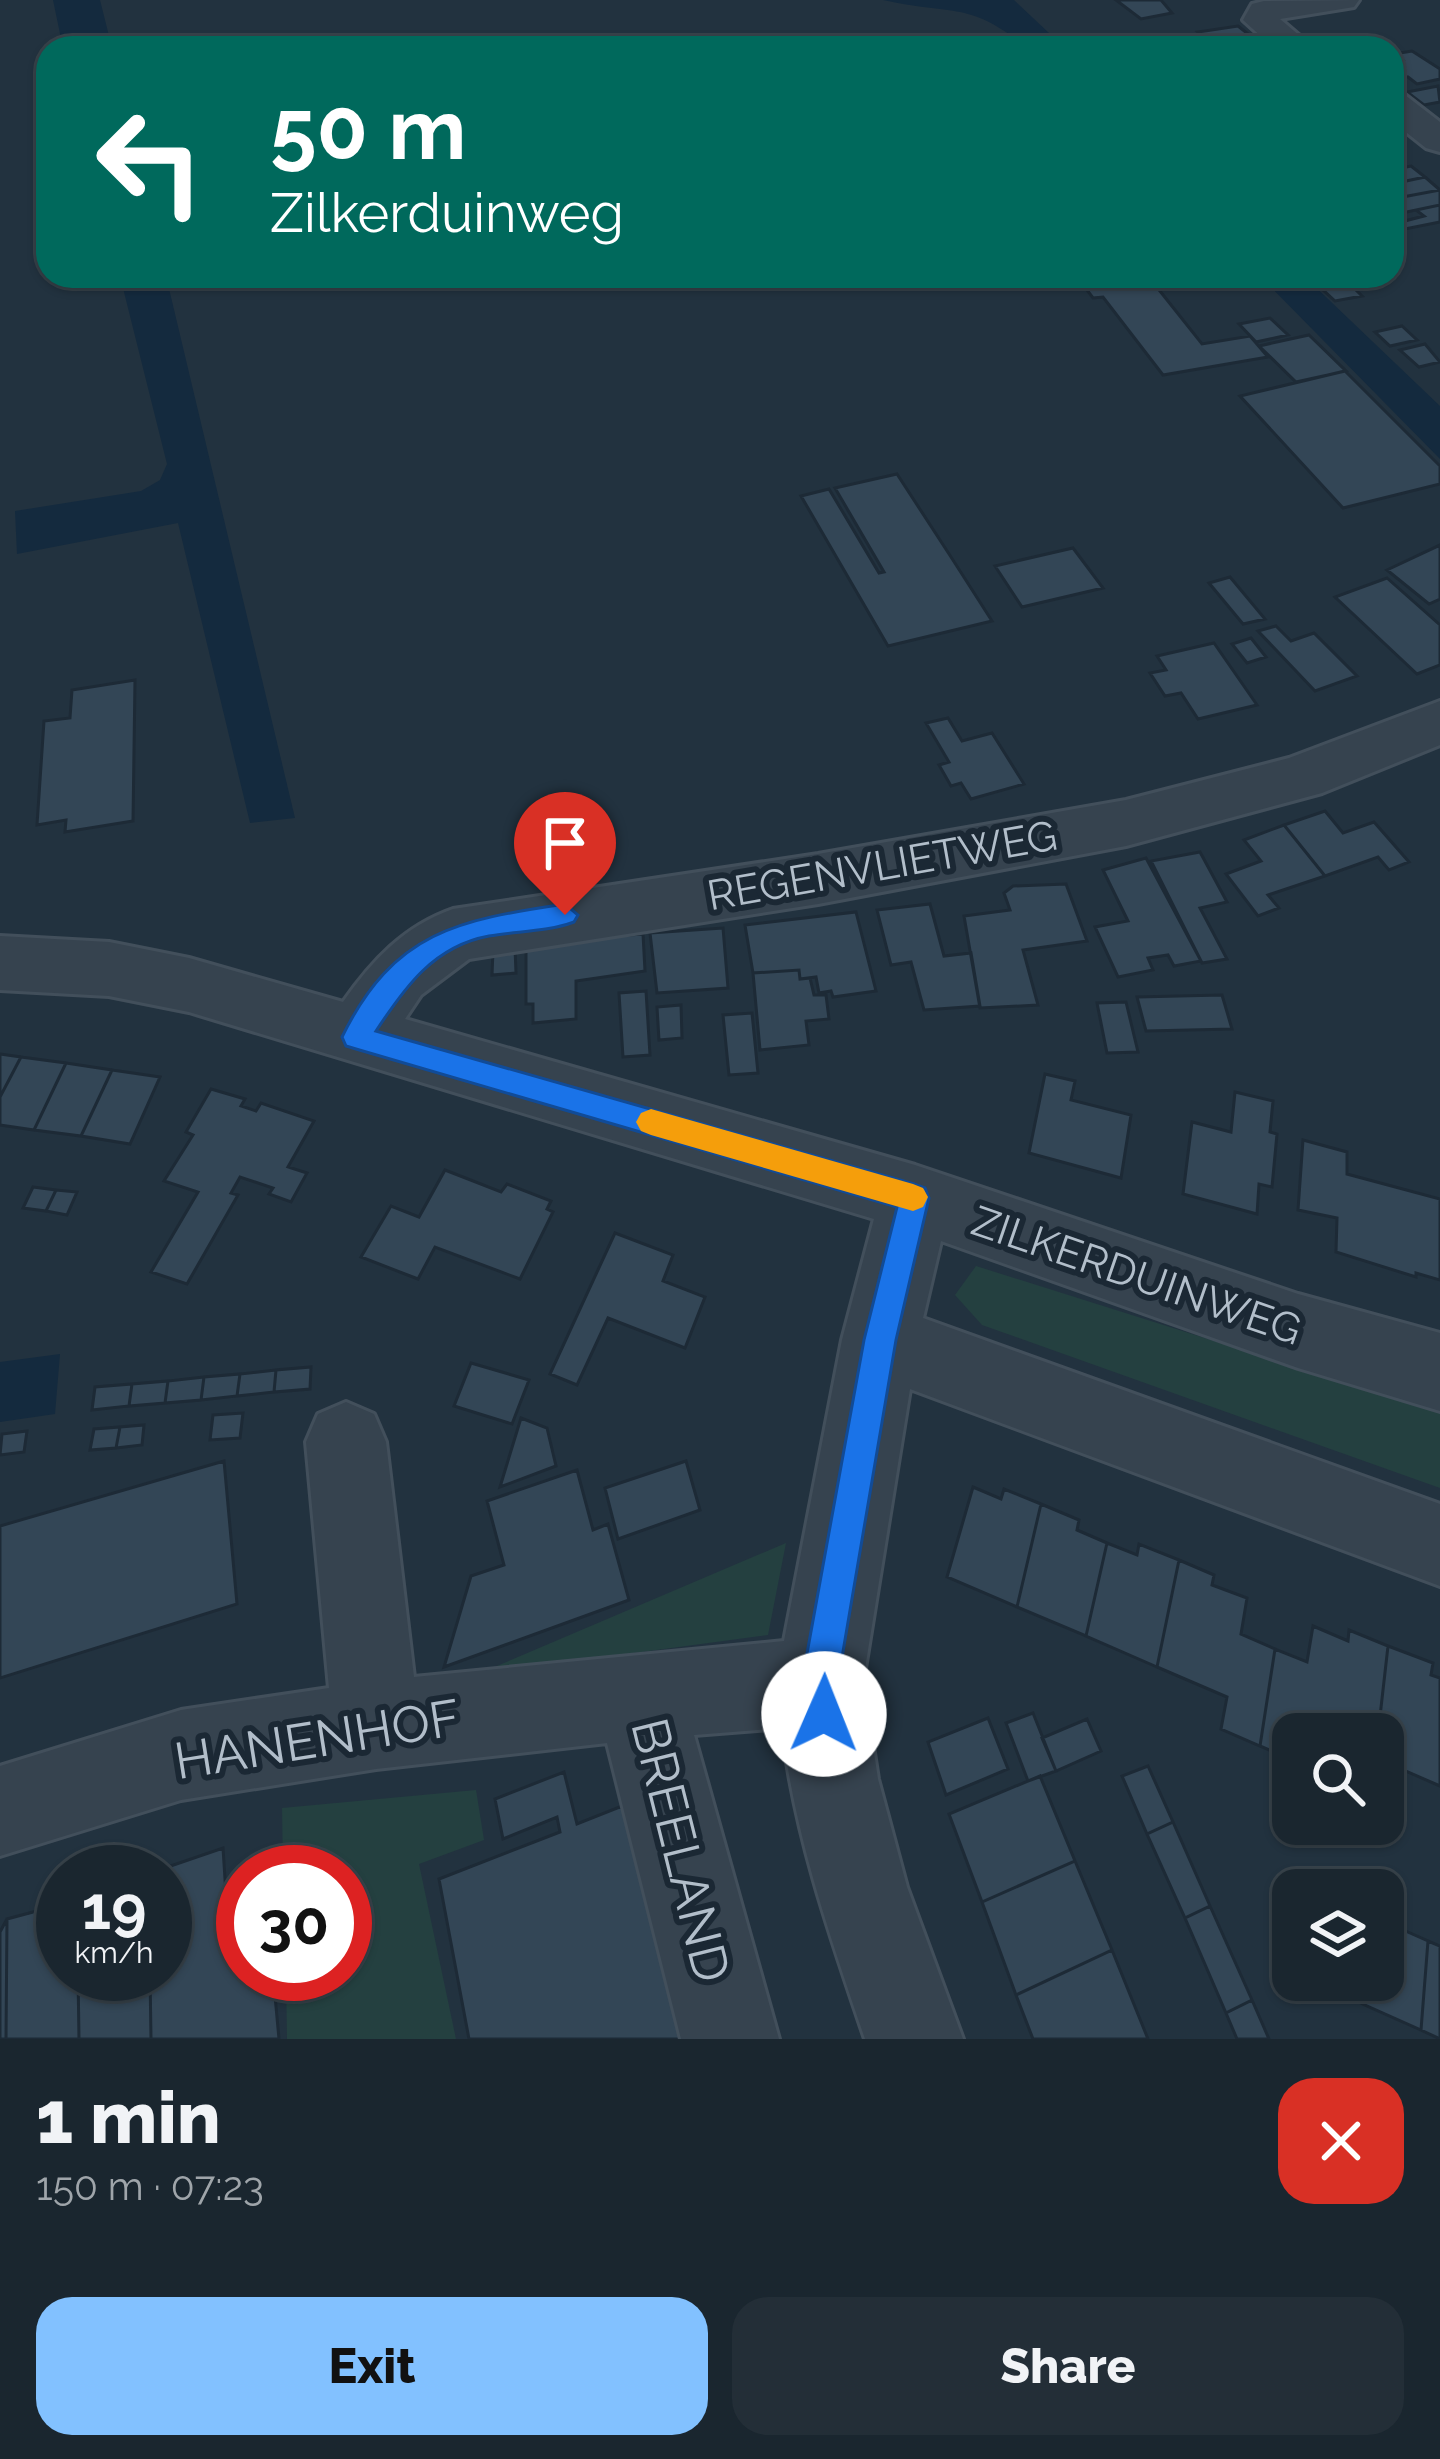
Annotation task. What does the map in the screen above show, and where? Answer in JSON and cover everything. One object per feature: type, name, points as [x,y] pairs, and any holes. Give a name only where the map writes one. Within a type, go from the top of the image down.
[{"type":"street","points":[[1281,36],[1260,20],[1264,11],[1342,0]]},
{"type":"street","points":[[1404,112],[1440,140]]},
{"type":"street","name":"REGENVLIETWEG","points":[[356,1037],[398,976],[453,935],[481,927],[818,879],[1126,823],[1301,777],[1440,722]]},
{"type":"street","name":"ZILKERDUINWEG","points":[[0,963],[109,969],[189,985],[914,1198],[1298,1331],[1440,1372]]},
{"type":"street","points":[[914,1198],[880,1340],[820,1681],[833,1779],[860,1887],[914,2039]]},
{"type":"street","points":[[880,1340],[1440,1545]]},
{"type":"street","points":[[346,1442],[376,1725]]},
{"type":"street","name":"BREELAND","points":[[730,2039],[639,1696],[820,1681]]},
{"type":"street","name":"HANENHOF","points":[[0,1811],[181,1756],[376,1725],[639,1696]]},
{"type":"green space","points":[[976,1266],[1440,1412],[1440,1488],[982,1325],[955,1295]]},
{"type":"green space","points":[[786,1543],[768,1635],[478,1674]]},
{"type":"green space","points":[[476,1790],[484,1840],[419,1864],[456,2039],[287,2039],[286,2001],[372,2001],[372,1845],[283,1845],[282,1808]]},
{"type":"water","points":[[53,0],[100,0],[109,36],[60,36]]},
{"type":"water","points":[[883,0],[1014,0],[1052,36],[1011,36],[975,16]]},
{"type":"water","points":[[123,288],[169,288],[295,818],[250,823],[178,523],[17,554],[15,511],[141,491],[160,480],[167,464]]},
{"type":"water","points":[[1272,288],[1317,288],[1440,406],[1440,459]]},
{"type":"water","points":[[60,1354],[55,1414],[0,1422],[0,1362]]},
{"type":"building","points":[[1116,0],[1161,0],[1172,13],[1141,19]]},
{"type":"building","points":[[1238,26],[1251,36],[1203,36],[1198,32]]},
{"type":"building","points":[[1412,51],[1440,69],[1440,79],[1417,84],[1404,77],[1404,52]]},
{"type":"building","points":[[1438,86],[1440,102],[1424,105],[1407,92]]},
{"type":"building","points":[[1411,166],[1425,177],[1404,181],[1404,167]]},
{"type":"building","points":[[1425,177],[1440,190],[1404,197],[1404,181]]},
{"type":"building","points":[[1440,190],[1440,205],[1404,213],[1404,197]]},
{"type":"building","points":[[1440,205],[1440,222],[1405,229],[1404,221],[1424,216],[1416,210]]},
{"type":"building","points":[[1086,288],[1158,288],[1202,344],[1250,336],[1268,357],[1163,375],[1103,297],[1093,298]]},
{"type":"building","points":[[1321,288],[1354,288],[1362,296],[1335,301]]},
{"type":"building","points":[[1270,318],[1288,335],[1256,342],[1239,324]]},
{"type":"building","points":[[1402,326],[1417,340],[1390,346],[1375,332]]},
{"type":"building","points":[[1309,335],[1346,371],[1296,382],[1259,346]]},
{"type":"building","points":[[1425,344],[1440,362],[1419,367],[1400,350]]},
{"type":"building","points":[[1345,371],[1440,466],[1440,484],[1343,508],[1240,396]]},
{"type":"building","points":[[897,474],[992,621],[888,646],[801,496],[829,489],[879,573],[884,572],[835,488]]},
{"type":"building","points":[[1440,545],[1440,599],[1429,604],[1387,570]]},
{"type":"building","points":[[1073,548],[1103,588],[1022,607],[995,566]]},
{"type":"building","points":[[1230,577],[1265,619],[1243,624],[1209,583]]},
{"type":"building","points":[[1387,578],[1440,625],[1440,665],[1417,674],[1335,597]]},
{"type":"building","points":[[1276,626],[1291,641],[1314,633],[1357,676],[1315,691],[1258,631]]},
{"type":"building","points":[[1251,638],[1266,657],[1247,663],[1232,644]]},
{"type":"building","points":[[1214,643],[1257,705],[1198,719],[1181,693],[1165,696],[1150,673],[1166,670],[1157,656]]},
{"type":"building","points":[[135,680],[133,821],[65,832],[66,820],[37,825],[44,721],[70,718],[72,690]]},
{"type":"building","points":[[948,718],[962,741],[992,733],[1024,784],[971,799],[961,783],[951,786],[939,765],[949,762],[926,723]]},
{"type":"building","points":[[1325,811],[1343,833],[1374,822],[1409,862],[1389,870],[1378,857],[1325,876],[1284,825]]},
{"type":"building","points":[[1284,825],[1325,876],[1268,895],[1279,908],[1258,916],[1226,874],[1261,861],[1244,840]]},
{"type":"building","points":[[1200,852],[1227,902],[1200,908],[1227,959],[1202,963],[1151,861]]},
{"type":"building","points":[[1146,858],[1201,961],[1174,966],[1168,955],[1148,958],[1153,970],[1118,977],[1095,927],[1128,921],[1103,870]]},
{"type":"building","points":[[1066,884],[1087,941],[1023,950],[1038,1005],[980,1008],[964,916],[1010,910],[1004,893],[1013,886]]},
{"type":"building","points":[[930,904],[944,956],[971,953],[980,1006],[924,1010],[911,962],[891,965],[877,910]]},
{"type":"building","points":[[856,912],[876,991],[833,997],[831,991],[819,993],[816,977],[800,979],[799,970],[753,973],[745,925]]},
{"type":"building","points":[[723,928],[728,988],[657,993],[650,933]]},
{"type":"building","points":[[643,934],[645,971],[576,981],[576,1019],[533,1023],[533,1004],[526,1004],[526,942]]},
{"type":"building","points":[[515,948],[516,973],[492,975],[493,950]]},
{"type":"building","points":[[799,970],[800,979],[810,978],[814,995],[826,995],[829,1019],[806,1021],[809,1045],[760,1050],[753,973]]},
{"type":"building","points":[[646,991],[650,1055],[623,1057],[619,993]]},
{"type":"building","points":[[1222,995],[1232,1029],[1146,1031],[1137,997]]},
{"type":"building","points":[[1126,1002],[1138,1052],[1107,1053],[1097,1003]]},
{"type":"building","points":[[681,1005],[682,1038],[659,1040],[657,1007]]},
{"type":"building","points":[[752,1013],[758,1073],[729,1075],[723,1015]]},
{"type":"building","points":[[0,1054],[21,1057],[0,1097]]},
{"type":"building","points":[[21,1057],[66,1063],[34,1130],[0,1125],[0,1097]]},
{"type":"building","points":[[66,1063],[112,1070],[81,1136],[34,1130]]},
{"type":"building","points":[[112,1070],[160,1077],[130,1144],[81,1136]]},
{"type":"building","points":[[1045,1074],[1075,1081],[1071,1100],[1131,1115],[1121,1178],[1029,1153]]},
{"type":"building","points":[[211,1089],[245,1099],[241,1106],[256,1111],[261,1103],[314,1121],[288,1167],[307,1173],[291,1202],[269,1194],[273,1188],[240,1177],[231,1193],[238,1195],[187,1284],[151,1272],[198,1192],[164,1181],[193,1135],[186,1132]]},
{"type":"building","points":[[1235,1092],[1273,1101],[1270,1132],[1277,1134],[1272,1187],[1259,1184],[1257,1214],[1183,1194],[1192,1122],[1231,1132]]},
{"type":"building","points":[[1303,1140],[1347,1152],[1347,1174],[1440,1199],[1440,1280],[1336,1252],[1337,1218],[1298,1210]]},
{"type":"building","points":[[445,1170],[501,1192],[507,1184],[551,1201],[547,1209],[553,1212],[520,1279],[435,1247],[418,1279],[361,1257],[391,1206],[419,1217]]},
{"type":"building","points":[[33,1187],[56,1190],[46,1211],[23,1208]]},
{"type":"building","points":[[56,1190],[77,1192],[67,1215],[46,1211]]},
{"type":"building","points":[[615,1233],[673,1255],[663,1281],[705,1297],[685,1348],[608,1318],[577,1385],[550,1374]]},
{"type":"building","points":[[471,1363],[529,1380],[512,1424],[454,1406]]},
{"type":"building","points":[[311,1367],[310,1389],[274,1392],[276,1370]]},
{"type":"building","points":[[276,1370],[274,1392],[237,1396],[240,1374]]},
{"type":"building","points":[[240,1374],[237,1396],[201,1400],[204,1377]]},
{"type":"building","points":[[204,1377],[201,1400],[165,1403],[168,1381]]},
{"type":"building","points":[[168,1381],[165,1403],[129,1406],[132,1384]]},
{"type":"building","points":[[132,1384],[129,1406],[92,1410],[95,1387]]},
{"type":"building","points":[[243,1413],[240,1438],[210,1440],[213,1415]]},
{"type":"building","points":[[521,1418],[547,1428],[556,1466],[500,1487]]},
{"type":"building","points":[[144,1425],[142,1445],[116,1448],[120,1427]]},
{"type":"building","points":[[120,1427],[116,1448],[90,1450],[94,1429]]},
{"type":"building","points":[[27,1431],[24,1452],[0,1455],[2,1434]]},
{"type":"building","points":[[224,1461],[237,1604],[0,1678],[0,1526]]},
{"type":"building","points":[[686,1461],[700,1510],[618,1539],[605,1488]]},
{"type":"building","points":[[577,1470],[593,1530],[608,1524],[629,1600],[444,1667],[471,1576],[504,1565],[487,1501]]},
{"type":"building","points":[[973,1487],[1001,1499],[1004,1489],[1041,1504],[1017,1607],[947,1577]]},
{"type":"building","points":[[1041,1504],[1079,1520],[1077,1530],[1107,1543],[1086,1636],[1017,1607]]},
{"type":"building","points":[[1107,1543],[1137,1555],[1139,1544],[1179,1560],[1157,1667],[1086,1636]]},
{"type":"building","points":[[1179,1560],[1214,1575],[1212,1585],[1247,1598],[1241,1634],[1275,1649],[1260,1746],[1221,1729],[1227,1697],[1157,1667]]},
{"type":"building","points":[[1313,1626],[1348,1641],[1349,1630],[1388,1646],[1380,1713],[1272,1713],[1272,1751],[1260,1746],[1275,1649],[1307,1662]]},
{"type":"building","points":[[1388,1646],[1433,1663],[1431,1675],[1440,1678],[1440,1786],[1404,1770],[1404,1713],[1380,1713]]},
{"type":"building","points":[[1033,1713],[1056,1771],[1028,1781],[1006,1723]]},
{"type":"building","points":[[988,1718],[1008,1769],[946,1795],[928,1742]]},
{"type":"building","points":[[1087,1719],[1101,1751],[1056,1771],[1042,1738]]},
{"type":"building","points":[[1148,1766],[1173,1822],[1147,1834],[1122,1776]]},
{"type":"building","points":[[564,1772],[577,1824],[622,1806],[682,2039],[469,2039],[439,1879],[560,1832],[557,1817],[503,1839],[495,1799]]},
{"type":"building","points":[[1040,1776],[1075,1861],[982,1902],[949,1814]]},
{"type":"building","points":[[1173,1822],[1210,1906],[1185,1918],[1147,1834]]},
{"type":"building","points":[[216,1850],[216,2001],[275,2001],[279,2039],[151,2039],[150,2001],[192,2001],[192,1859]]},
{"type":"building","points":[[1075,1861],[1112,1950],[1016,1995],[982,1902]]},
{"type":"building","points":[[1210,1906],[1252,2000],[1226,2013],[1185,1918]]},
{"type":"building","points":[[36,1911],[36,2001],[78,2001],[79,2039],[6,2039],[7,1919]]},
{"type":"building","points":[[7,1919],[6,2039],[0,2039],[0,1932]]},
{"type":"building","points":[[1404,1930],[1428,1941],[1421,2030],[1365,2005],[1365,2001],[1404,2001]]},
{"type":"building","points":[[1428,1941],[1440,1946],[1440,2039],[1421,2030]]},
{"type":"building","points":[[1112,1950],[1148,2039],[1033,2039],[1016,1995]]},
{"type":"building","points":[[1252,2000],[1269,2039],[1237,2039],[1226,2013]]},
{"type":"building","points":[[78,2001],[150,2001],[151,2039],[79,2039]]},
{"type":"slow traffic","points":[[651,1122],[913,1197]]},
{"type":"route","points":[[565,915],[481,927],[432,946],[398,976],[356,1037],[914,1198],[880,1340],[820,1681],[824,1714]]}]
